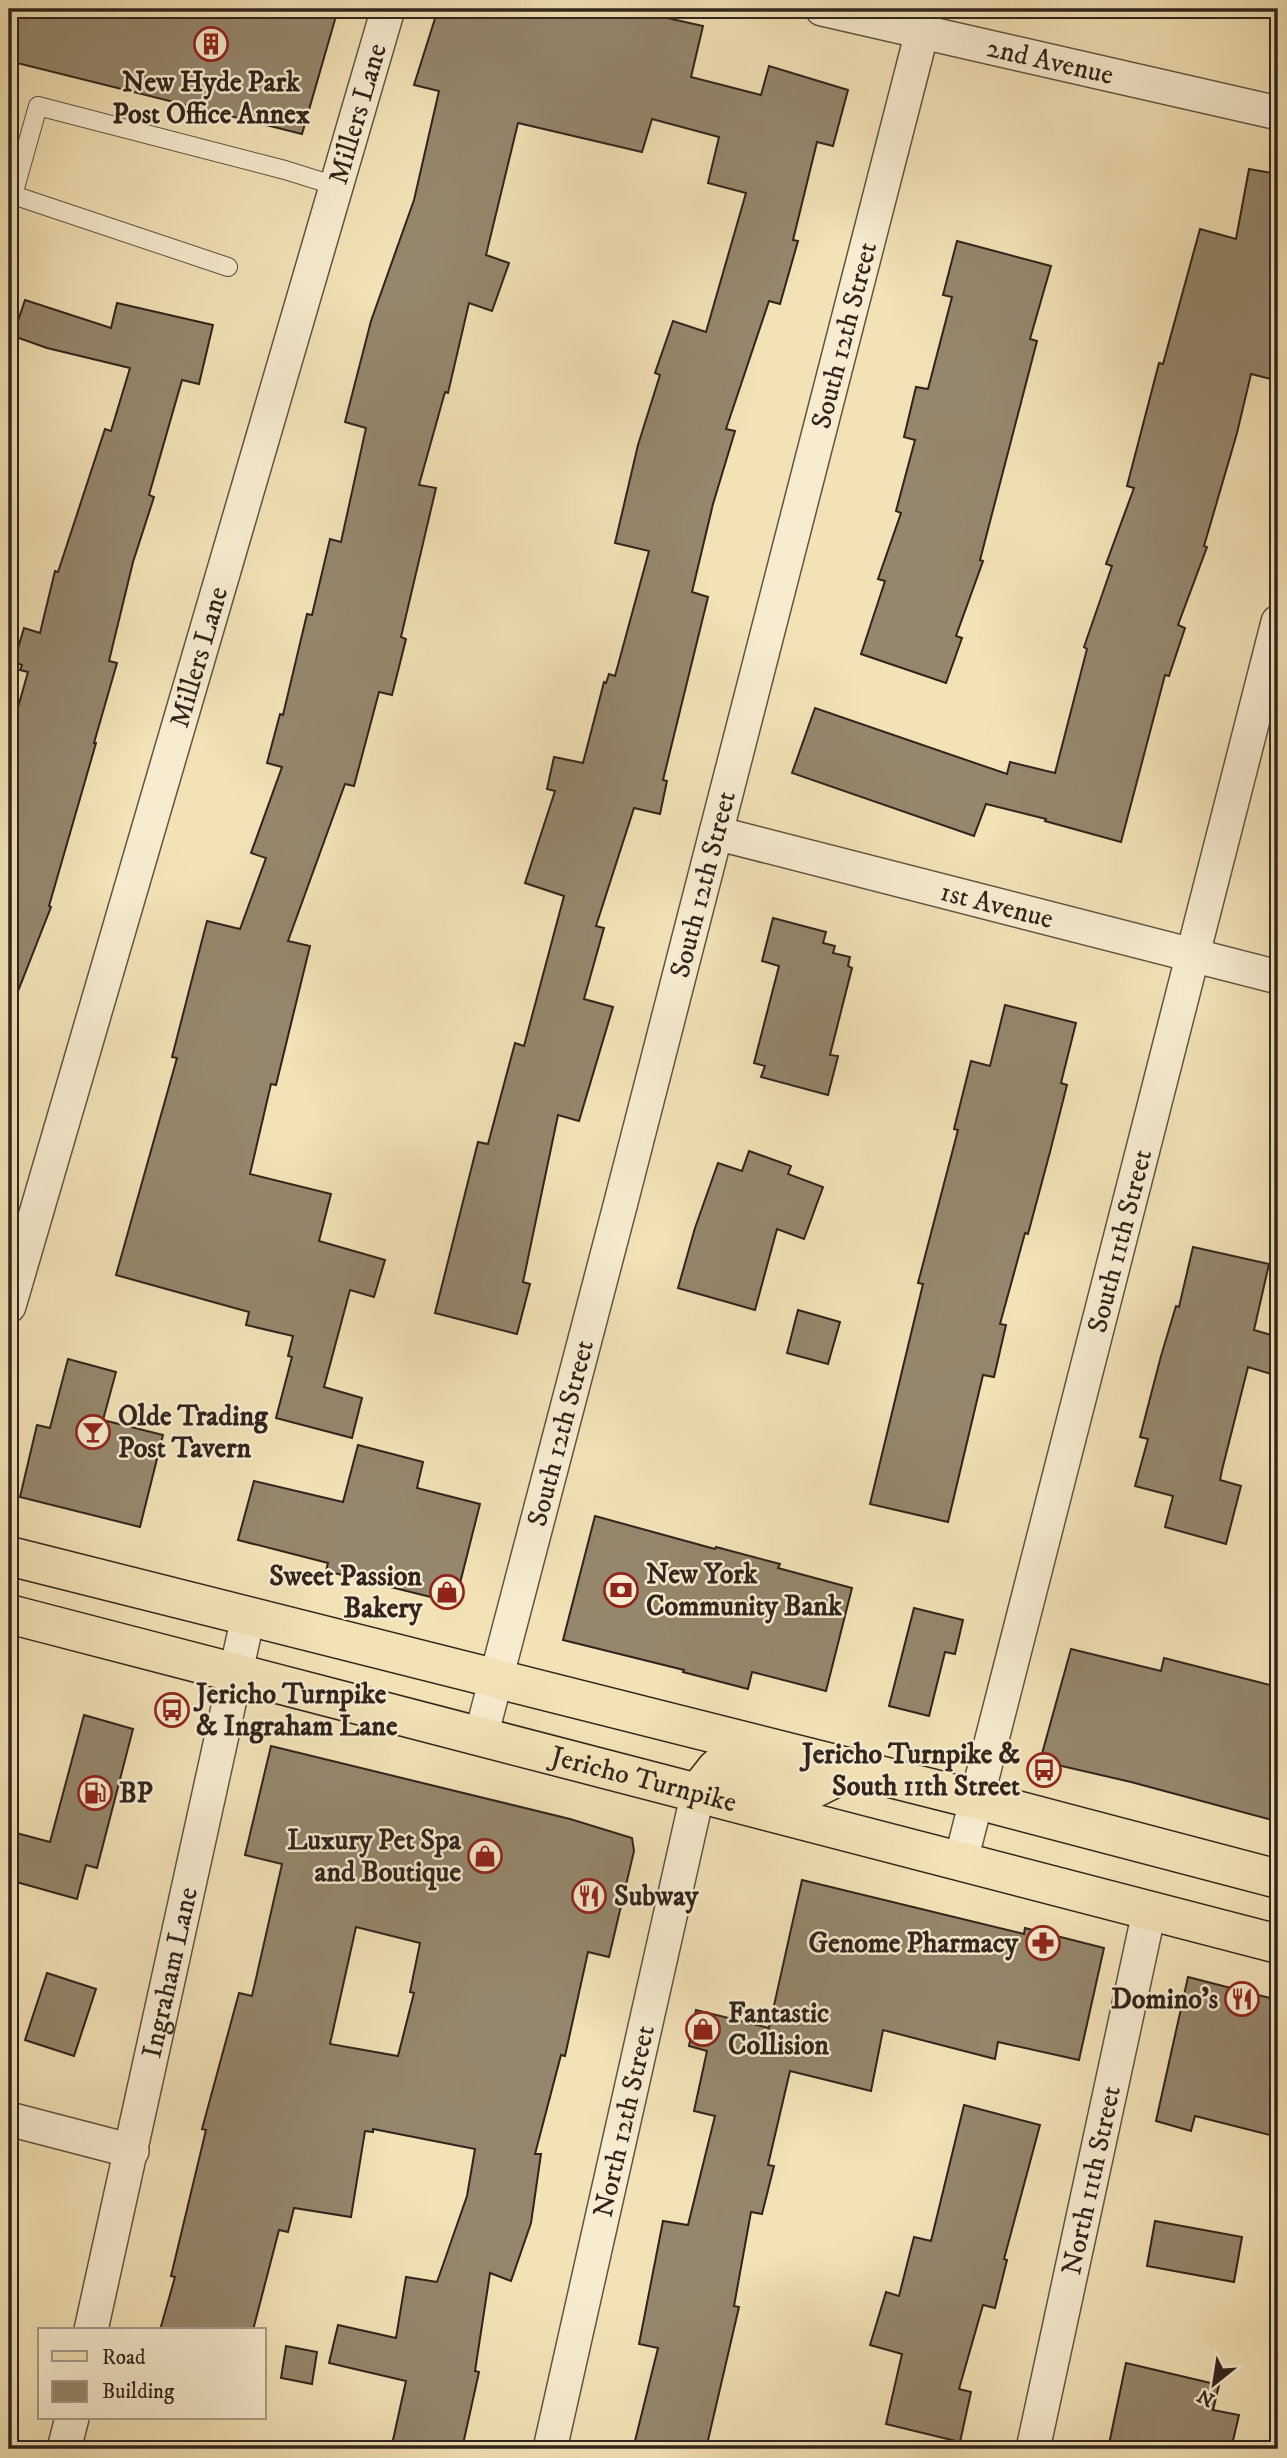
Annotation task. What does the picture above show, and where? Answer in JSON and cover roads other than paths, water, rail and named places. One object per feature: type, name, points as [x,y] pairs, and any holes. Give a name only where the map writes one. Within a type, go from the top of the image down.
[{"type":"main road","name":"Jericho Turnpike","points":[[9,1556],[978,1800],[1278,1879]]},
{"type":"main road","name":"Jericho Turnpike","points":[[9,1614],[1278,1944]]},
{"type":"main road","points":[[698,1792],[717,1768],[813,1789],[851,1770]]},
{"type":"street","name":"Millers Lane","points":[[9,1306],[388,9]]},
{"type":"street","name":"2nd Avenue","points":[[822,9],[1278,113]]},
{"type":"street","name":"South 12th Street","points":[[481,1736],[922,32]]},
{"type":"street","name":"South 11th Street","points":[[961,1860],[1278,622]]},
{"type":"street","name":"1st Avenue","points":[[716,833],[1278,977]]},
{"type":"street","name":"Ingraham Lane","points":[[91,2328],[238,1673],[248,1617]]},
{"type":"street","name":"North 12th Street","points":[[550,2449],[698,1792]]},
{"type":"street","name":"North 11th Street","points":[[1032,2449],[1149,1912]]},
{"type":"street","points":[[9,2119],[132,2151]]},
{"type":"street","points":[[64,2449],[71,2420]]},
{"type":"lane","points":[[228,267],[13,195],[38,106],[337,186]]},
{"type":"railway","points":[[1271,9],[1278,10]]},
{"type":"place","name":"New Hyde Park Post Office Annex","points":[[211,44]]},
{"type":"place","name":"Olde Trading Post Tavern","points":[[93,1432]]},
{"type":"place","name":"New York Community Bank","points":[[621,1590]]},
{"type":"place","name":"Sweet Passion Bakery","points":[[447,1592]]},
{"type":"place","name":"Jericho Turnpike & Ingraham Lane","points":[[172,1710]]},
{"type":"place","name":"Jericho Turnpike & South 11th Street","points":[[1044,1770]]},
{"type":"place","name":"BP","points":[[95,1793]]},
{"type":"place","name":"Luxury Pet Spa and Boutique","points":[[485,1856]]},
{"type":"place","name":"Subway","points":[[589,1896]]},
{"type":"place","name":"Genome Pharmacy","points":[[1043,1943]]},
{"type":"place","name":"Domino's","points":[[1242,1999]]},
{"type":"place","name":"Fantastic Collision","points":[[703,2029]]}]
